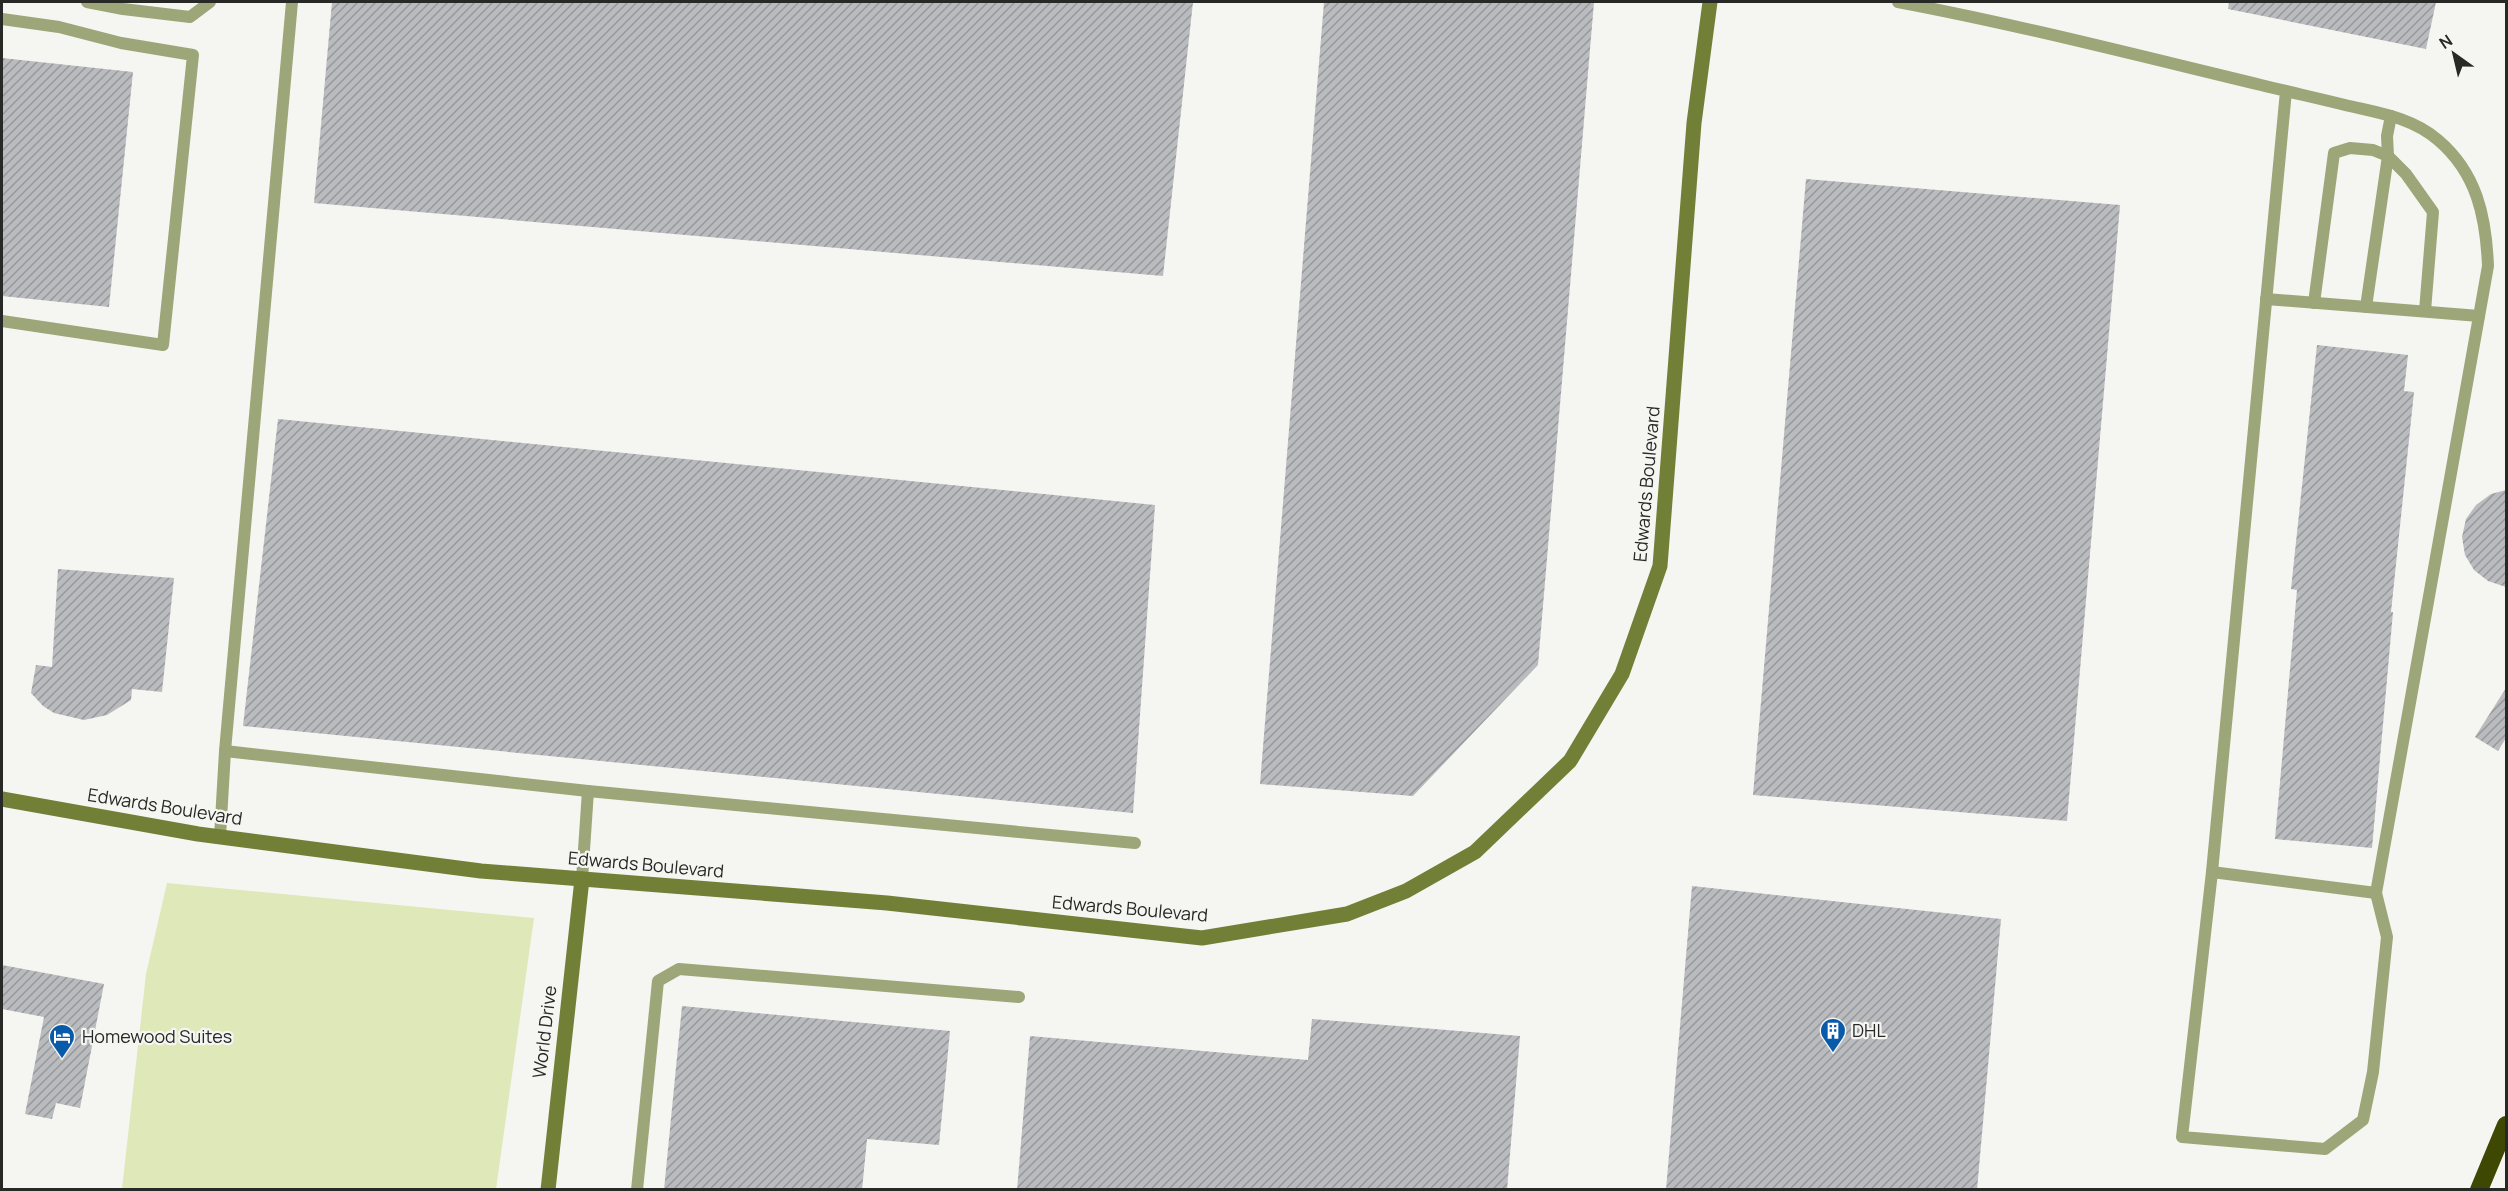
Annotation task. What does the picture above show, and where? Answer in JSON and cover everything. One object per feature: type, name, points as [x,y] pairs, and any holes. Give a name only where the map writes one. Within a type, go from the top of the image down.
[{"type":"highway","points":[[2479,1190],[2506,1125]]},
{"type":"street","name":"Edwards Boulevard","points":[[2,799],[220,837],[481,871],[887,903],[1202,938],[1347,915],[1406,891],[1475,852],[1570,761],[1622,674],[1660,566],[1694,123],[1710,2]]},
{"type":"street","name":"World Drive","points":[[548,1190],[582,879]]},
{"type":"lane","points":[[87,2],[123,9],[190,16],[210,2]]},
{"type":"lane","points":[[220,837],[225,751],[292,2]]},
{"type":"lane","points":[[1898,2],[1970,15],[2391,116],[2417,125],[2438,140],[2463,167],[2475,189],[2485,226],[2488,266],[2376,893],[2387,937],[2373,1072],[2364,1120],[2325,1149],[2182,1137],[2212,872],[2286,91]]},
{"type":"lane","points":[[2,19],[59,27],[121,43],[193,55],[163,345],[2,321]]},
{"type":"lane","points":[[2366,307],[2388,156],[2387,136],[2391,116]]},
{"type":"lane","points":[[2313,303],[2334,153],[2350,148],[2373,150],[2388,156],[2406,174],[2433,212],[2425,311]]},
{"type":"lane","points":[[2266,299],[2479,316]]},
{"type":"lane","points":[[225,751],[588,790],[1135,843]]},
{"type":"lane","points":[[582,879],[588,790]]},
{"type":"lane","points":[[2212,872],[2376,893]]},
{"type":"lane","points":[[637,1190],[658,981],[679,969],[1019,997]]},
{"type":"green space","points":[[167,883],[534,918],[496,1189],[122,1189],[146,974]]},
{"type":"building","points":[[332,2],[1193,2],[1163,276],[314,203]]},
{"type":"building","points":[[1324,2],[1594,2],[1538,665],[1413,796],[1260,784]]},
{"type":"building","points":[[2229,2],[2436,2],[2426,49],[2228,9]]},
{"type":"building","points":[[2,58],[133,72],[109,307],[2,296]]},
{"type":"building","points":[[1806,179],[2120,205],[2067,821],[1753,795]]},
{"type":"building","points":[[2317,345],[2408,355],[2404,391],[2414,392],[2391,612],[2393,612],[2372,848],[2275,839],[2297,590],[2291,589]]},
{"type":"building","points":[[278,419],[1155,505],[1133,813],[243,726]]},
{"type":"building","points":[[2506,490],[2506,587],[2488,581],[2474,570],[2465,555],[2462,537],[2466,519],[2476,505],[2491,494]]},
{"type":"building","points":[[58,569],[174,578],[162,692],[132,689],[131,700],[107,715],[84,720],[54,713],[43,706],[31,693],[36,665],[52,667]]},
{"type":"building","points":[[2506,688],[2506,738],[2498,751],[2475,737]]},
{"type":"building","name":"DHL","points":[[1692,886],[2001,919],[1977,1190],[1666,1190]]},
{"type":"building","name":"Homewood Suites","points":[[2,965],[104,984],[80,1108],[56,1103],[52,1119],[25,1114],[44,1017],[2,1009]]},
{"type":"building","points":[[682,1006],[950,1031],[939,1145],[867,1139],[862,1190],[664,1190]]},
{"type":"building","points":[[1312,1019],[1520,1036],[1507,1190],[1017,1190],[1030,1036],[1308,1060]]},
{"type":"place","name":"DHL","points":[[1833,1054]]},
{"type":"place","name":"Homewood Suites","points":[[62,1060]]}]
